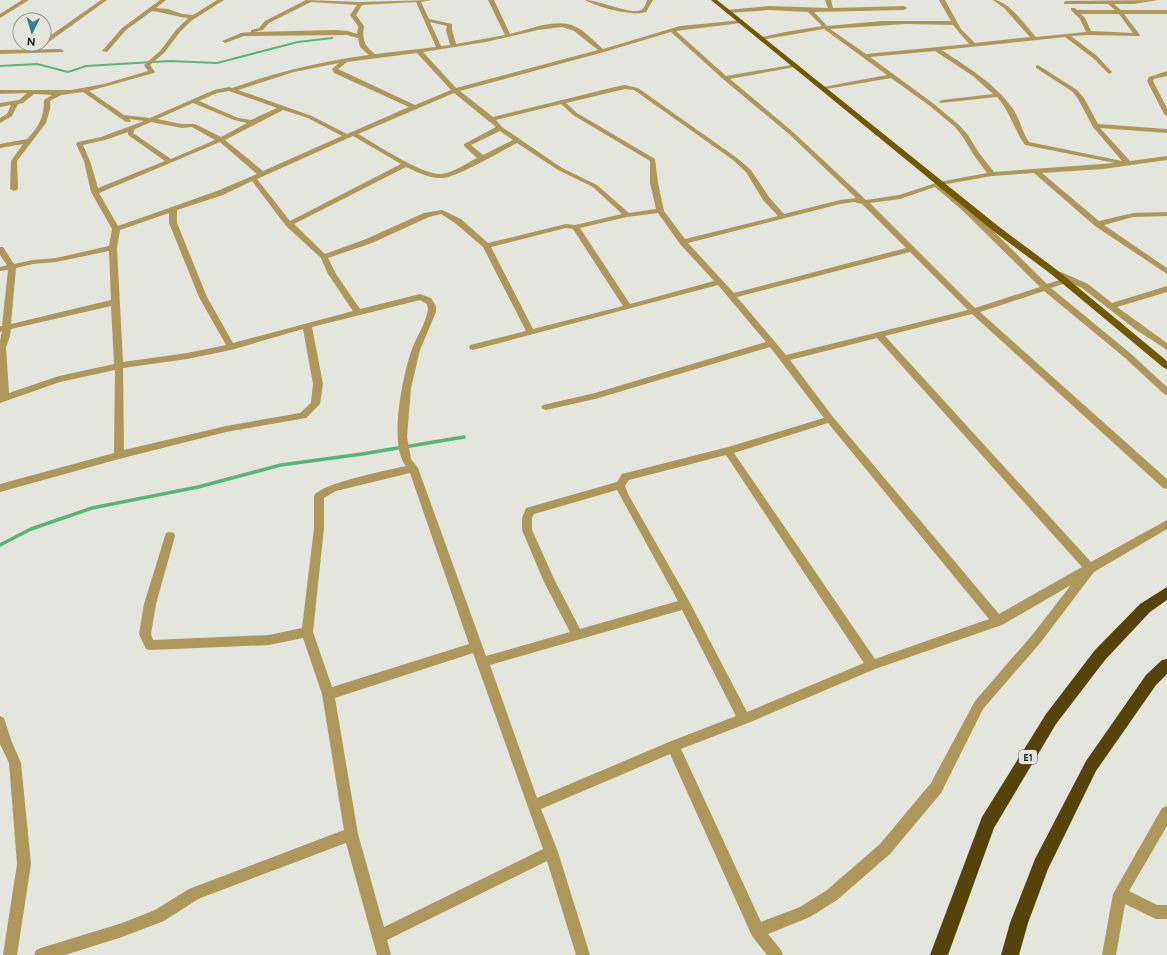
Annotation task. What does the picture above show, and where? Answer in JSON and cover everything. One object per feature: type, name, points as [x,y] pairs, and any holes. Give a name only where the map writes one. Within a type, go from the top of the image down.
[{"type":"highway","name":"E1","points":[[939,955],[988,823],[1051,718],[1100,655],[1145,608],[1167,593]]},
{"type":"highway","points":[[1010,955],[1041,865],[1091,766],[1151,680],[1167,665]]},
{"type":"main road","points":[[714,0],[939,184],[1054,272],[1167,366]]},
{"type":"street","points":[[0,16],[26,0]]},
{"type":"street","points":[[52,37],[104,0]]},
{"type":"street","points":[[105,51],[124,29],[163,0]]},
{"type":"street","points":[[0,92],[14,90],[59,93],[84,90],[122,82],[152,72],[146,65],[162,52],[178,31],[193,17],[221,0]]},
{"type":"street","points":[[247,34],[261,29],[267,22],[309,0],[360,4],[429,0]]},
{"type":"street","points":[[491,0],[508,36]]},
{"type":"street","points":[[588,0],[631,13],[639,13],[644,11],[650,0]]},
{"type":"street","points":[[828,0],[830,10]]},
{"type":"street","points":[[898,0],[910,16]]},
{"type":"street","points":[[942,0],[955,23],[956,28],[974,45]]},
{"type":"street","points":[[996,0],[1006,8],[1035,39]]},
{"type":"street","points":[[1063,1],[1109,2],[1155,0]]},
{"type":"street","points":[[418,1],[439,48]]},
{"type":"street","points":[[1063,1],[1082,18],[1089,33]]},
{"type":"street","points":[[866,56],[1089,33],[1137,35],[1121,13],[1109,2]]},
{"type":"street","points":[[360,4],[354,15],[361,26],[360,37],[363,47],[375,56]]},
{"type":"street","points":[[729,11],[768,8],[830,10],[910,16],[955,23]]},
{"type":"street","points":[[150,9],[168,11],[181,16],[193,17]]},
{"type":"street","points":[[810,10],[826,28],[932,105],[957,126],[966,136],[976,154],[992,174]]},
{"type":"street","points":[[1076,12],[1167,12]]},
{"type":"street","points":[[761,38],[794,31],[910,16]]},
{"type":"street","points":[[427,20],[450,25],[453,45],[451,47]]},
{"type":"street","points":[[116,229],[220,193],[455,90],[602,51],[680,28],[741,21]]},
{"type":"street","points":[[233,90],[258,81],[326,63],[451,47],[556,26],[573,28],[602,51]]},
{"type":"street","points":[[673,31],[725,78],[791,133],[864,202],[974,311],[1167,486]]},
{"type":"street","points":[[225,40],[247,34],[335,32],[348,33],[360,37]]},
{"type":"street","points":[[1066,35],[1094,57],[1109,72]]},
{"type":"street","points":[[935,48],[977,76],[999,95],[1011,110],[1018,128],[1027,144],[1129,164]]},
{"type":"street","points":[[419,51],[434,71],[455,90],[492,119],[500,128],[560,168],[595,186],[627,215]]},
{"type":"street","points":[[0,52],[12,52]]},
{"type":"street","points":[[52,52],[61,52]]},
{"type":"street","points":[[345,61],[335,69],[336,72],[415,107]]},
{"type":"street","points":[[725,78],[795,65]]},
{"type":"street","points":[[1038,67],[1075,91],[1081,98],[1095,126],[1129,164]]},
{"type":"street","points":[[1167,73],[1164,76],[1152,78],[1150,81],[1167,114]]},
{"type":"street","points":[[823,90],[892,76]]},
{"type":"street","points":[[492,119],[619,88],[625,87],[636,89],[749,171],[766,198],[782,216]]},
{"type":"street","points":[[119,456],[119,366],[113,248],[116,229],[95,192],[87,161],[79,144],[80,143],[97,141],[134,128],[216,91],[229,89],[310,117],[351,135],[431,175],[446,176],[518,140]]},
{"type":"street","points":[[84,90],[123,117],[134,128]]},
{"type":"street","points":[[0,105],[24,100],[32,92]]},
{"type":"street","points":[[14,189],[14,161],[28,141],[34,136],[46,120],[48,111],[47,100],[59,93]]},
{"type":"street","points":[[942,102],[999,95]]},
{"type":"street","points":[[192,101],[236,119],[254,123]]},
{"type":"street","points":[[562,102],[576,114],[636,151],[647,155],[653,160],[654,183],[660,210],[683,242],[732,296],[784,358],[830,419],[998,621]]},
{"type":"street","points":[[0,121],[10,115],[15,103]]},
{"type":"street","points":[[95,192],[221,140],[254,123],[269,112],[284,107]]},
{"type":"street","points":[[123,117],[134,117],[182,126],[193,126],[221,140],[262,174]]},
{"type":"street","points":[[1095,126],[1167,131]]},
{"type":"street","points":[[134,128],[130,134],[170,160]]},
{"type":"street","points":[[482,158],[466,145],[500,128]]},
{"type":"street","points":[[0,146],[28,141]]},
{"type":"street","points":[[683,242],[840,202],[854,200],[864,202],[900,197],[939,184],[992,174],[1129,164],[1167,158]]},
{"type":"street","points":[[289,224],[407,164]]},
{"type":"street","points":[[1034,170],[1098,224],[1167,272]]},
{"type":"street","points":[[253,178],[289,224],[324,257],[332,274],[358,312]]},
{"type":"street","points":[[939,184],[1046,288],[1127,355],[1167,392]]},
{"type":"street","points":[[173,210],[173,223],[203,297],[231,347]]},
{"type":"street","points":[[487,246],[493,243],[566,226],[575,227],[627,215],[660,210]]},
{"type":"street","points":[[324,257],[369,241],[427,215],[442,212],[458,221],[487,246],[488,251],[531,332]]},
{"type":"street","points":[[1098,224],[1133,215],[1167,214]]},
{"type":"street","points":[[575,227],[628,307]]},
{"type":"street","points":[[0,269],[56,260],[113,248]]},
{"type":"street","points":[[0,249],[12,266],[3,328],[6,336],[2,347],[4,393],[2,399]]},
{"type":"street","points":[[732,296],[911,249]]},
{"type":"street","points":[[1054,272],[1085,286],[1167,347]]},
{"type":"street","points":[[784,358],[974,311],[1065,281]]},
{"type":"street","points":[[473,347],[719,282]]},
{"type":"street","points":[[1110,306],[1167,288]]},
{"type":"street","points":[[2,399],[59,379],[119,366],[231,347],[358,312],[420,297],[426,298],[433,308],[416,350],[409,374],[406,388],[402,437],[409,464],[476,647],[483,662],[533,806],[551,852],[583,955]]},
{"type":"street","points":[[3,328],[115,302]]},
{"type":"street","points":[[0,488],[226,429],[303,416],[315,404],[318,384],[308,325]]},
{"type":"street","points":[[879,334],[1090,568]]},
{"type":"street","points":[[546,407],[595,396],[771,344]]},
{"type":"street","points":[[577,635],[550,582],[527,530],[527,518],[530,511],[620,485],[626,477],[728,451],[830,419]]},
{"type":"street","points":[[728,451],[872,665]]},
{"type":"street","points":[[384,955],[351,834],[328,694],[307,632],[319,528],[319,496],[333,488],[409,464]]},
{"type":"street","points":[[620,485],[623,494],[685,604],[744,719]]},
{"type":"street","points":[[533,806],[673,746],[744,719],[872,665],[998,621],[1167,524]]},
{"type":"street","points":[[170,536],[150,604],[145,634],[150,645],[269,640],[307,632]]},
{"type":"street","points":[[757,931],[805,912],[832,895],[885,849],[936,788],[979,705],[1037,638],[1090,568]]},
{"type":"street","points":[[483,662],[685,604]]},
{"type":"street","points":[[328,694],[476,647]]},
{"type":"street","points":[[0,722],[3,742],[15,763],[24,864],[10,955]]},
{"type":"street","points":[[673,746],[757,931],[776,955]]},
{"type":"street","points":[[1108,955],[1120,894],[1167,813]]},
{"type":"street","points":[[41,955],[122,930],[159,916],[194,894],[351,834]]},
{"type":"street","points":[[378,937],[551,852]]},
{"type":"street","points":[[1120,894],[1156,912],[1167,912]]},
{"type":"waterway","points":[[0,66],[37,64],[68,72],[86,66],[170,61],[217,63],[298,42],[332,38]]},
{"type":"waterway","points":[[0,545],[31,529],[92,508],[198,487],[281,465],[362,454],[464,437]]}]
